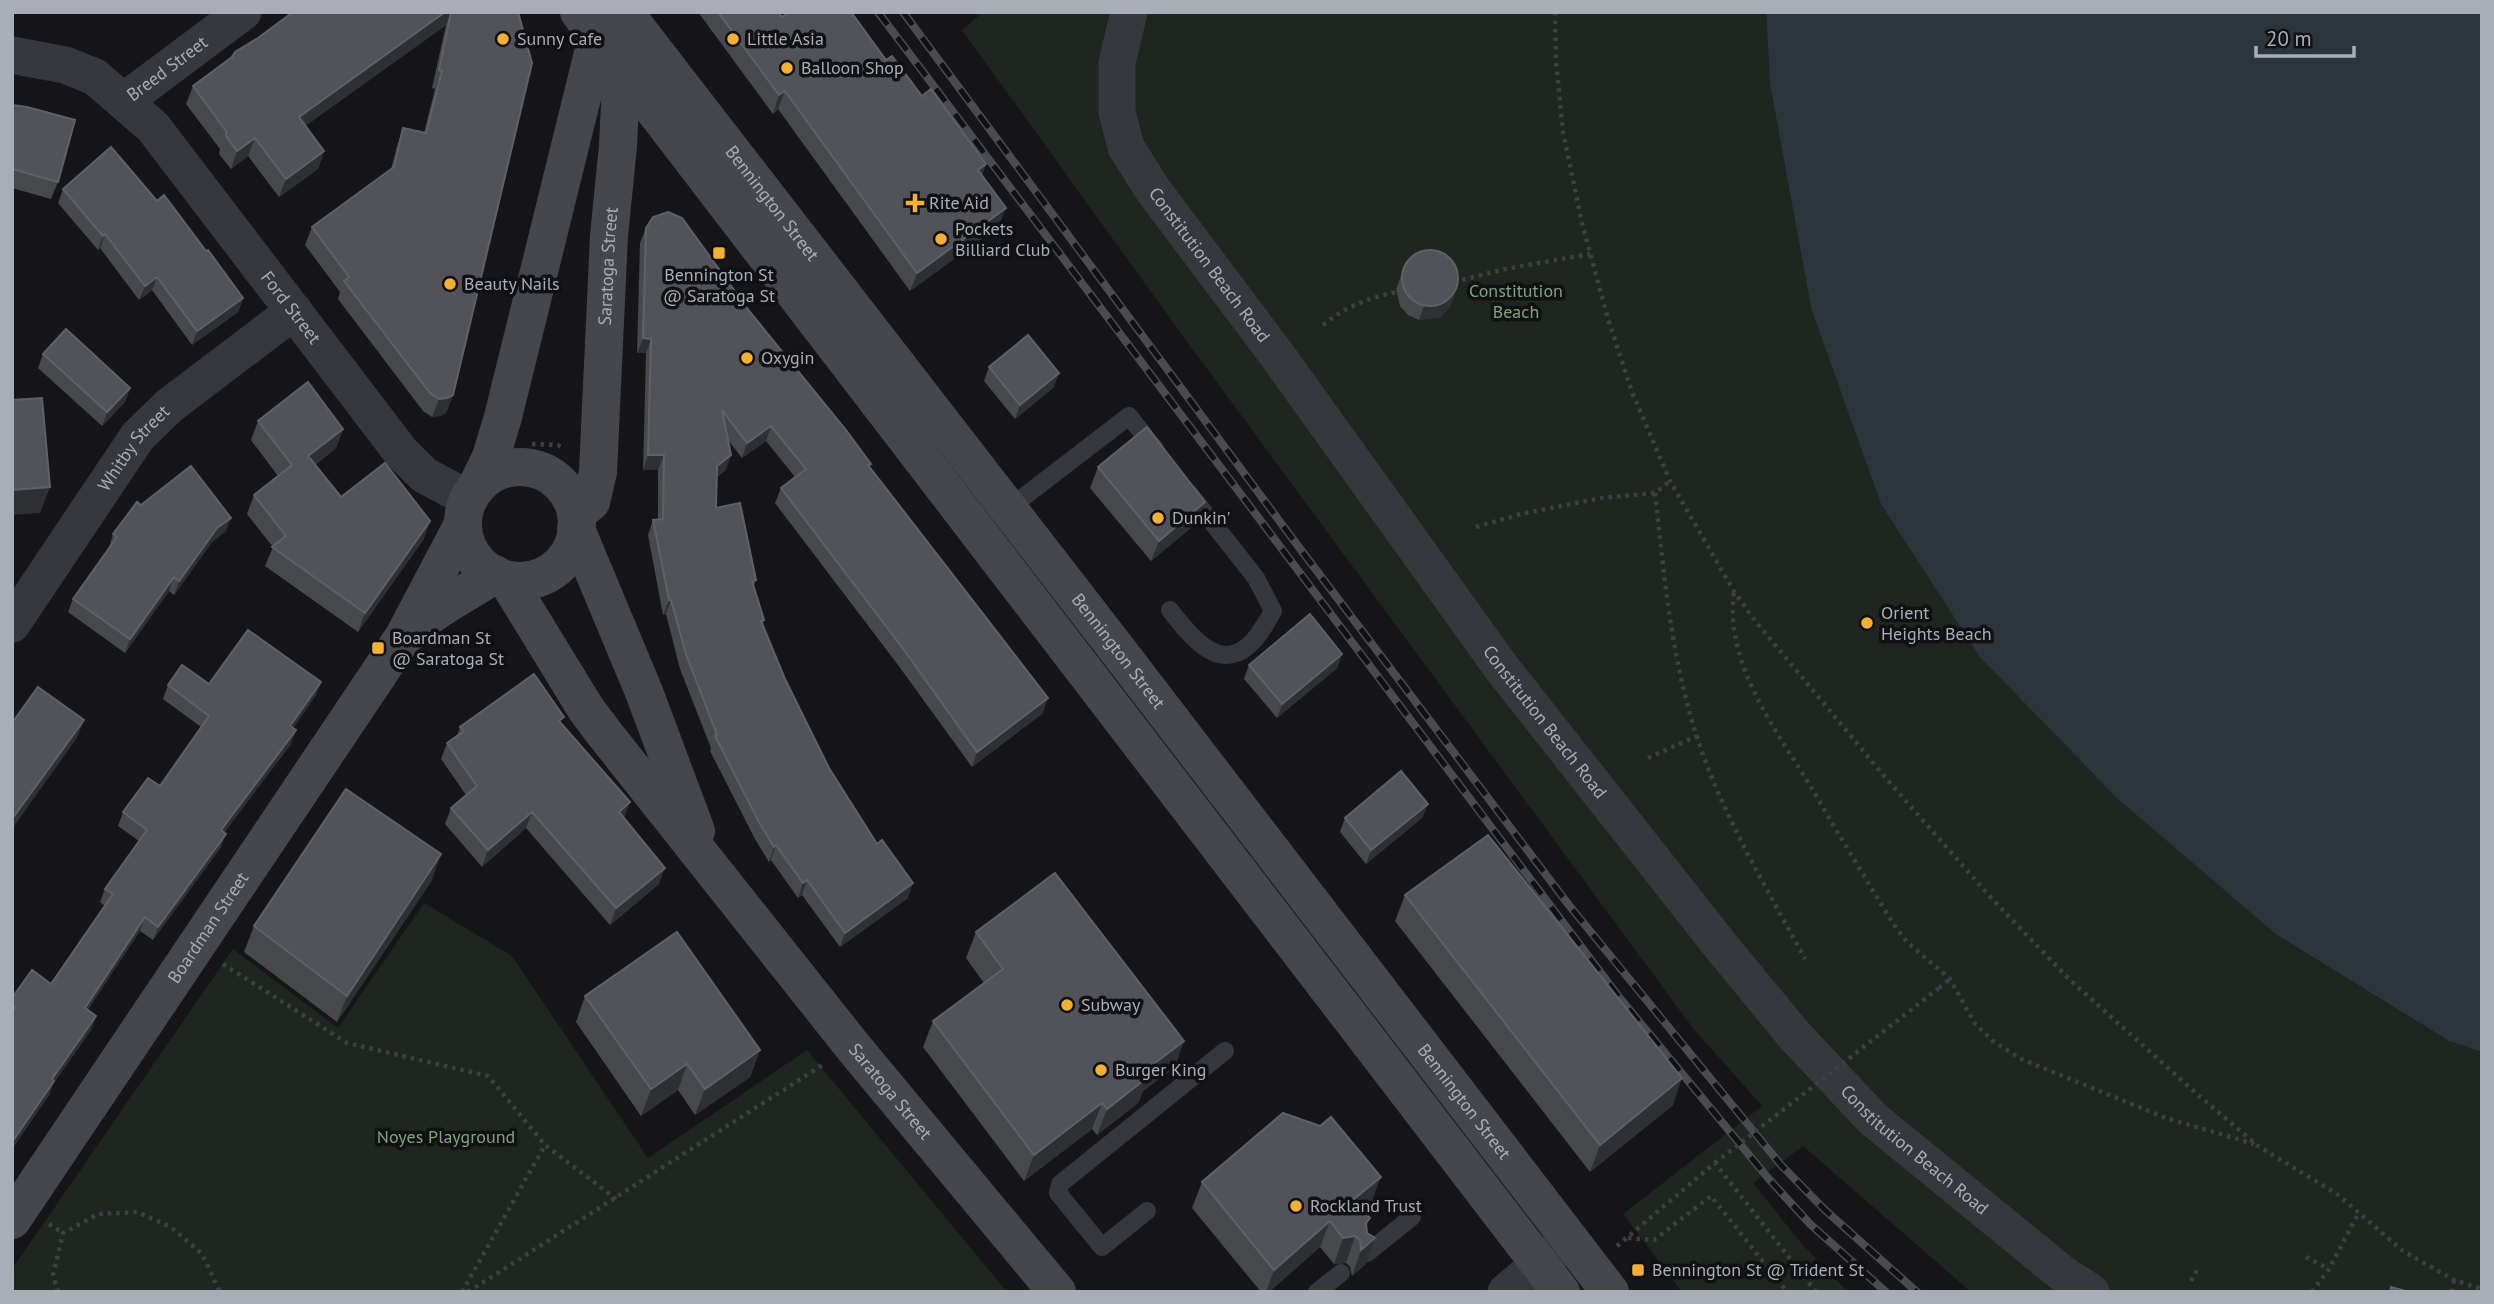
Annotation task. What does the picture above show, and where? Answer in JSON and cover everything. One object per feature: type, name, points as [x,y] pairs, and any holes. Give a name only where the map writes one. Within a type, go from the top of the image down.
[{"type":"main road","name":"Saratoga Street","points":[[603,17],[623,72],[609,236],[598,472],[591,502],[576,521],[686,807],[726,889]]},
{"type":"main road","name":"Bennington Street","points":[[603,17],[1009,509],[1181,797],[1551,1278]]},
{"type":"main road","points":[[469,504],[496,472],[522,467],[546,474],[566,490],[576,521],[571,551],[555,570],[532,581],[501,577],[484,569],[469,549],[469,504],[487,468],[503,417],[603,17]]},
{"type":"main road","name":"Bennington Street","points":[[623,72],[1100,659],[1212,773],[1610,1292]]},
{"type":"main road","name":"Boardman Street","points":[[12,1220],[404,636],[469,504]]},
{"type":"main road","name":"Saratoga Street","points":[[501,577],[586,709],[863,1059],[1057,1292]]},
{"type":"main road","name":"Boardman Street","points":[[404,636],[425,618],[501,577]]},
{"type":"main road","points":[[1181,797],[1212,773]]},
{"type":"main road","points":[[1263,903],[1294,880]]},
{"type":"main road","points":[[1385,1062],[1415,1039]]},
{"type":"street","name":"Breed Street","points":[[12,55],[65,65],[95,77],[124,101],[243,12]]},
{"type":"street","name":"Constitution Beach Road","points":[[1129,12],[1117,63],[1117,112],[1126,147],[1153,190],[1277,355],[1501,667],[1724,950],[1795,1036],[1873,1119],[2063,1274],[2091,1292]]},
{"type":"street","points":[[1117,63],[1149,12]]},
{"type":"street","name":"Ford Street","points":[[124,101],[162,138],[411,463],[469,504]]},
{"type":"street","name":"Whitby Street","points":[[12,624],[138,436],[169,406],[294,311]]},
{"type":"street","points":[[1506,1292],[1551,1278],[1569,1239]]},
{"type":"lane","points":[[1009,509],[1129,416],[1163,459]]},
{"type":"lane","points":[[1170,610],[1191,637],[1213,652],[1231,655],[1247,648],[1273,611],[1256,578],[1180,481]]},
{"type":"lane","points":[[1147,1212],[1102,1247],[1058,1193],[1060,1184],[1225,1051]]},
{"type":"lane","points":[[1367,1252],[1412,1217]]},
{"type":"lane","points":[[1317,1292],[1341,1273]]},
{"type":"path","points":[[1555,12],[1556,60],[1563,132],[1581,223],[1608,319],[1632,392],[1670,481],[1735,593],[1796,672],[1993,900],[2070,980],[2258,1146],[2337,1194],[2403,1251],[2454,1280],[2482,1289]]},
{"type":"path","points":[[1452,282],[1505,269],[1590,254]]},
{"type":"path","points":[[1323,325],[1352,304],[1408,290]]},
{"type":"path","points":[[520,443],[558,445],[568,454]]},
{"type":"path","points":[[1476,527],[1521,514],[1601,498],[1656,493],[1670,481]]},
{"type":"path","points":[[1656,493],[1672,638],[1697,736],[1726,810],[1805,960]]},
{"type":"path","points":[[1735,593],[1733,623],[1738,648],[1761,703],[1894,925],[1907,942],[1950,979],[1975,1024],[1993,1041],[2021,1059],[2166,1118],[2258,1146]]},
{"type":"path","points":[[1648,758],[1697,736]]},
{"type":"path","points":[[196,947],[347,1043],[488,1076],[545,1145],[615,1199]]},
{"type":"path","points":[[1614,1250],[1715,1163],[1950,979]]},
{"type":"path","points":[[468,1292],[831,1060]]},
{"type":"path","points":[[462,1292],[545,1145]]},
{"type":"path","points":[[1715,1163],[1816,1292]]},
{"type":"path","points":[[1627,1238],[1654,1240],[1711,1196],[1787,1292]]},
{"type":"path","points":[[56,1290],[53,1275],[63,1233],[98,1214],[137,1212],[171,1227],[202,1254],[220,1292]]},
{"type":"path","points":[[2312,1292],[2329,1269],[2358,1214]]},
{"type":"path","points":[[2306,1257],[2329,1269]]},
{"type":"path","points":[[2191,1281],[2197,1270]]},
{"type":"path","points":[[2452,1292],[2454,1280]]},
{"type":"green space","name":"Constitution Beach","points":[[983,12],[1766,12],[1770,84],[1811,308],[2277,935],[2449,1041],[2482,1052],[2482,1292],[1971,1292],[1803,1146],[1753,1183],[1802,1244],[1848,1292],[1682,1292],[1623,1214],[1762,1106],[1692,1027],[1182,335],[962,30]]},
{"type":"green space","name":"Noyes Playground","points":[[424,903],[512,956],[648,1158],[807,1050],[1007,1292],[12,1292],[12,1269],[233,949],[338,1028]]},
{"type":"shaded area","points":[[1766,12],[2482,12],[2482,1052],[2449,1041],[2277,935],[2118,799],[1980,657],[1881,504],[1811,308],[1770,84]]},
{"type":"building","points":[[293,12],[445,12],[299,117],[324,151],[286,179],[255,138],[237,151],[226,136],[226,131],[193,86],[235,52]]},
{"type":"building","points":[[451,12],[518,12],[532,63],[453,395],[439,399],[430,393],[344,281],[349,277],[312,227],[394,167],[403,128],[426,133],[442,71],[439,70]]},
{"type":"building","points":[[718,12],[778,12],[782,17],[789,12],[851,12],[886,60],[892,56],[922,96],[931,89],[986,164],[978,170],[1006,208],[917,273],[785,91],[779,95]]},
{"type":"building","points":[[12,105],[75,120],[58,182],[12,169]]},
{"type":"building","points":[[111,147],[157,201],[164,195],[243,298],[197,331],[157,277],[145,286],[105,234],[103,236],[63,189]]},
{"type":"building","points":[[668,212],[682,218],[750,312],[846,430],[871,464],[868,465],[1048,698],[977,752],[904,650],[781,488],[806,469],[771,426],[747,443],[722,410],[731,455],[717,466],[716,508],[740,503],[756,580],[752,581],[764,620],[761,621],[785,679],[829,768],[877,844],[882,840],[913,883],[845,933],[807,880],[803,883],[776,845],[774,847],[760,824],[715,736],[717,735],[669,600],[653,520],[663,519],[664,455],[648,455],[651,339],[643,338],[646,228],[653,217]]},
{"type":"building","points":[[1424,250],[1436,250],[1446,254],[1454,262],[1458,278],[1454,294],[1446,302],[1436,306],[1424,306],[1414,302],[1406,294],[1402,284],[1402,272],[1406,262],[1414,254]]},
{"type":"building","points":[[66,329],[130,388],[107,412],[43,354]]},
{"type":"building","points":[[1028,335],[1059,373],[1020,405],[989,367]]},
{"type":"building","points":[[308,382],[343,429],[308,456],[341,497],[385,463],[430,521],[365,613],[272,547],[286,536],[254,495],[292,465],[258,421]]},
{"type":"building","points":[[42,398],[50,487],[12,490],[12,400]]},
{"type":"building","points":[[1147,427],[1205,502],[1159,541],[1098,467]]},
{"type":"building","points":[[191,466],[231,518],[217,528],[179,581],[174,577],[130,639],[73,599],[117,537],[113,534],[137,502],[141,505]]},
{"type":"building","points":[[1310,614],[1342,654],[1282,704],[1249,665]]},
{"type":"building","points":[[248,630],[321,682],[290,726],[296,730],[221,830],[226,834],[158,927],[145,917],[85,1008],[96,1016],[12,1142],[12,1011],[15,1008],[12,1006],[12,998],[32,970],[51,984],[113,894],[105,889],[147,830],[123,812],[148,778],[160,786],[209,716],[168,685],[182,665],[209,684]]},
{"type":"building","points":[[534,674],[564,717],[559,721],[630,802],[619,812],[665,868],[616,908],[532,812],[488,850],[451,808],[477,786],[447,743],[464,731],[460,727]]},
{"type":"building","points":[[38,687],[84,720],[12,819],[12,723]]},
{"type":"building","points":[[1401,771],[1428,804],[1371,850],[1345,818]]},
{"type":"building","points":[[346,789],[441,854],[347,996],[254,926]]},
{"type":"building","points":[[1488,835],[1682,1078],[1600,1145],[1405,895]]},
{"type":"building","points":[[1055,873],[1184,1041],[1143,1072],[1148,1077],[1107,1109],[1102,1103],[1034,1155],[933,1021],[1003,969],[976,932]]},
{"type":"building","points":[[677,932],[760,1050],[705,1089],[687,1064],[651,1089],[585,996]]},
{"type":"building","points":[[1283,1113],[1320,1126],[1331,1117],[1381,1177],[1354,1199],[1370,1218],[1366,1223],[1367,1233],[1375,1238],[1361,1250],[1360,1240],[1355,1236],[1343,1238],[1330,1221],[1274,1270],[1202,1182]]},
{"type":"building","points":[[2391,1287],[2409,1292],[2390,1292]]},
{"type":"railway","points":[[878,12],[1619,997],[1768,1178],[1810,1224],[1886,1292]]},
{"type":"railway","points":[[903,12],[1289,534],[1568,904],[1781,1165],[1825,1210],[1917,1292]]},
{"type":"place","name":"Sunny Cafe","points":[[503,39]]},
{"type":"place","name":"Little Asia","points":[[733,39]]},
{"type":"place","name":"Balloon Shop","points":[[787,68]]},
{"type":"place","name":"Rite Aid","points":[[915,203]]},
{"type":"place","name":"Pockets Billiard Club","points":[[941,239]]},
{"type":"place","name":"Bennington St @ Saratoga St","points":[[719,253]]},
{"type":"place","name":"Beauty Nails","points":[[450,284]]},
{"type":"place","name":"Oxygin","points":[[747,358]]},
{"type":"place","name":"Dunkin'","points":[[1158,518]]},
{"type":"place","name":"Orient Heights Beach","points":[[1867,623]]},
{"type":"place","name":"Boardman St @ Saratoga St","points":[[378,648]]},
{"type":"place","name":"Subway","points":[[1067,1005]]},
{"type":"place","name":"Burger King","points":[[1101,1070]]},
{"type":"place","name":"Rockland Trust","points":[[1296,1206]]},
{"type":"place","name":"Bennington St @ Trident St","points":[[1638,1270]]}]
